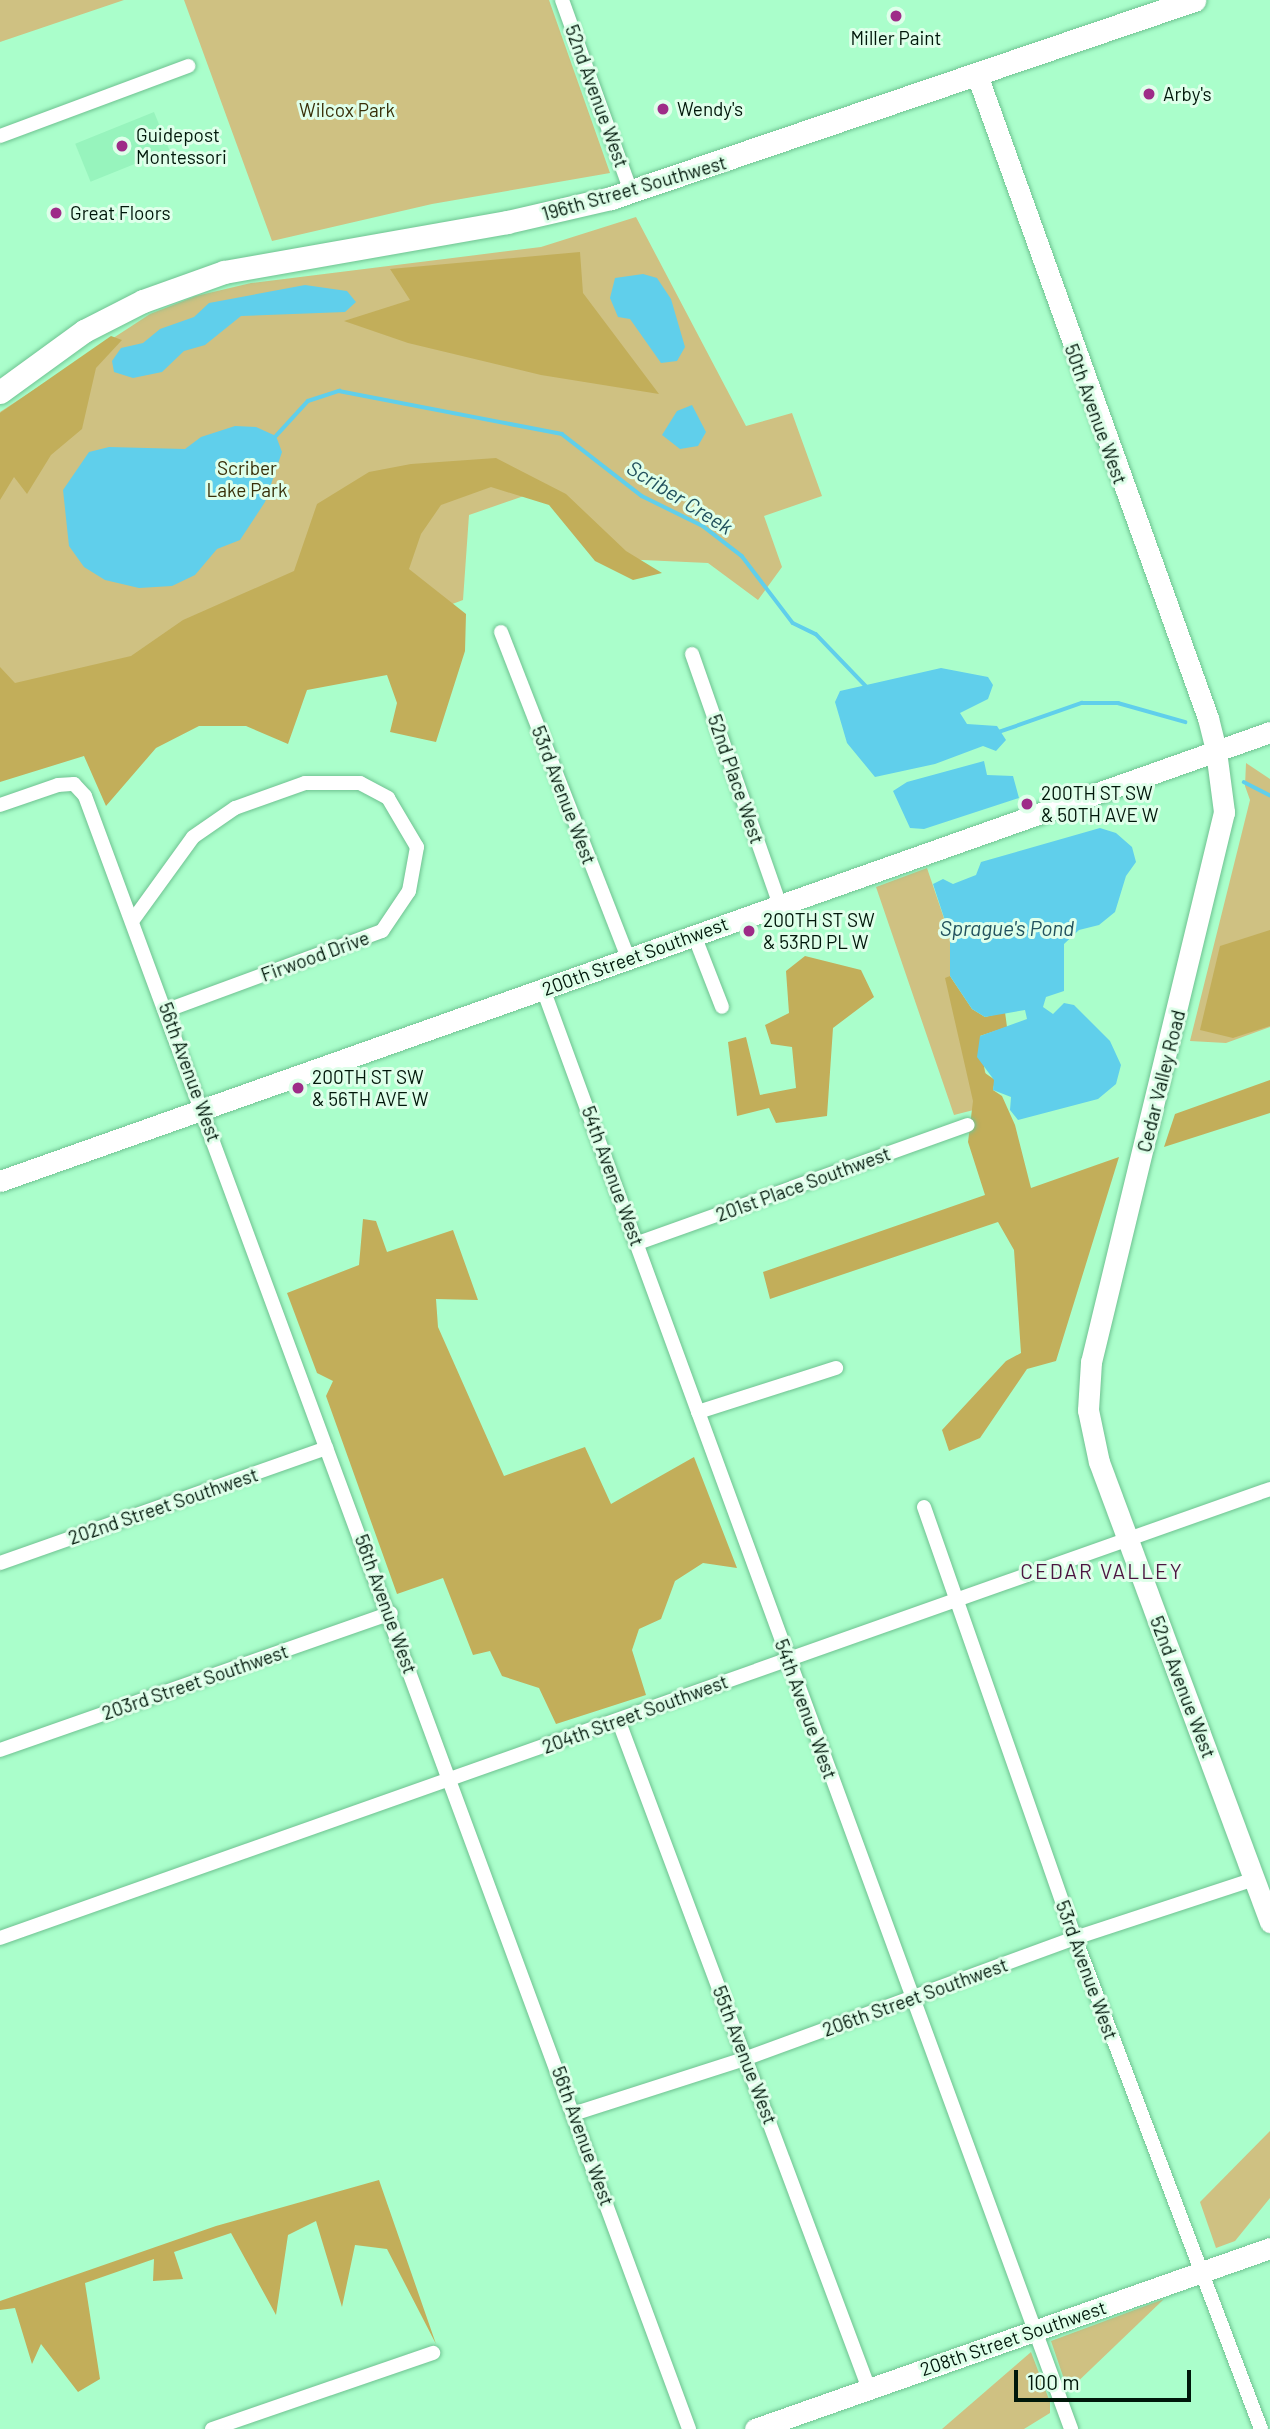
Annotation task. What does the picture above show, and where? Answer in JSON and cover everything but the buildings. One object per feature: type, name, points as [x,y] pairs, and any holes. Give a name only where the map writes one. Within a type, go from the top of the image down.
[{"type":"main road","name":"196th Street Southwest","points":[[0,392],[84,331],[144,302],[224,272],[507,222],[631,192],[1194,0]]},
{"type":"street","name":"52nd Avenue West","points":[[562,0],[631,192]]},
{"type":"street","points":[[0,136],[188,66]]},
{"type":"street","name":"50th Avenue West","points":[[977,75],[1208,718],[1216,751]]},
{"type":"street","name":"53rd Avenue West","points":[[501,632],[628,958]]},
{"type":"street","name":"52nd Place West","points":[[692,654],[779,903]]},
{"type":"street","name":"200th Street Southwest","points":[[0,1181],[779,903],[1270,732]]},
{"type":"street","name":"Cedar Valley Road","points":[[1088,1410],[1091,1362],[1224,812],[1216,751]]},
{"type":"street","name":"Firwood Drive","points":[[133,920],[193,837],[235,808],[304,783],[360,783],[387,798],[417,847],[409,891],[382,931],[167,1010]]},
{"type":"street","name":"56th Avenue West","points":[[0,805],[58,785],[74,785],[85,796],[391,1614],[449,1779],[576,2113],[689,2429]]},
{"type":"street","points":[[694,935],[722,1007]]},
{"type":"street","name":"54th Avenue West","points":[[543,989],[1071,2429]]},
{"type":"street","name":"201st Place Southwest","points":[[638,1243],[968,1125]]},
{"type":"street","points":[[698,1412],[836,1368]]},
{"type":"street","name":"52nd Avenue West","points":[[1088,1410],[1097,1453],[1128,1541],[1270,1922]]},
{"type":"street","name":"202nd Street Southwest","points":[[0,1563],[327,1448]]},
{"type":"street","name":"204th Street Southwest","points":[[0,1938],[449,1779],[620,1722],[1270,1489]]},
{"type":"street","name":"53rd Avenue West","points":[[923,1507],[1075,1938],[1261,2429]]},
{"type":"street","name":"203rd Street Southwest","points":[[0,1750],[391,1614]]},
{"type":"street","name":"55th Avenue West","points":[[620,1722],[869,2389]]},
{"type":"street","name":"206th Street Southwest","points":[[576,2113],[747,2059],[1075,1938],[1254,1879]]},
{"type":"street","name":"208th Street Southwest","points":[[755,2429],[1270,2248]]},
{"type":"street","points":[[212,2429],[433,2353]]},
{"type":"shaded area","name":"Guidepost Montessori","points":[[154,112],[169,150],[91,182],[75,144]]},
{"type":"shaded area","points":[[580,252],[583,293],[659,394],[541,375],[408,343],[344,321],[410,300],[390,269]]},
{"type":"shaded area","points":[[111,336],[122,340],[96,368],[82,429],[51,455],[27,494],[14,477],[0,500],[0,413]]},
{"type":"shaded area","points":[[496,458],[566,494],[626,551],[662,573],[633,580],[595,561],[549,505],[491,487],[441,505],[421,534],[409,569],[466,614],[465,651],[436,742],[390,732],[397,703],[387,675],[307,690],[288,744],[246,726],[199,726],[156,748],[106,806],[84,756],[0,782],[0,667],[15,683],[131,656],[183,620],[294,571],[317,504],[369,472],[411,464]]},
{"type":"shaded area","points":[[1270,930],[1270,1026],[1233,1038],[1200,1030],[1220,946]]},
{"type":"shaded area","points":[[805,956],[861,970],[874,997],[833,1028],[827,1116],[776,1123],[769,1108],[737,1116],[728,1042],[746,1037],[760,1095],[796,1088],[792,1047],[771,1044],[765,1025],[789,1013],[786,971]]},
{"type":"shaded area","points":[[950,976],[972,1009],[985,1017],[1005,1012],[1007,1027],[980,1036],[985,1073],[995,1080],[993,1090],[1002,1096],[1015,1125],[1031,1188],[1119,1157],[1056,1361],[1027,1369],[980,1438],[949,1451],[942,1430],[1006,1361],[1021,1353],[1014,1250],[998,1222],[770,1299],[763,1272],[985,1195],[968,1142],[973,1101],[945,978]]},
{"type":"shaded area","points":[[1270,1080],[1270,1113],[1164,1147],[1175,1114]]},
{"type":"shaded area","points":[[363,1219],[376,1221],[387,1252],[453,1230],[478,1300],[436,1299],[438,1327],[504,1476],[585,1447],[611,1504],[694,1457],[737,1568],[703,1563],[675,1581],[661,1619],[639,1629],[632,1650],[646,1695],[556,1724],[539,1688],[502,1676],[490,1651],[473,1655],[443,1578],[397,1594],[326,1396],[333,1381],[317,1373],[287,1293],[359,1265]]},
{"type":"shaded area","points":[[379,2180],[436,2344],[387,2249],[355,2245],[342,2307],[316,2221],[288,2235],[276,2315],[231,2233],[174,2252],[183,2279],[153,2281],[154,2259],[85,2283],[100,2379],[78,2392],[41,2344],[32,2364],[15,2308],[0,2310],[0,2301],[216,2226]]},
{"type":"green space","points":[[0,0],[124,0],[0,42]]},
{"type":"green space","name":"Wilcox Park","points":[[184,0],[549,0],[610,173],[432,204],[272,241]]},
{"type":"green space","name":"Scriber Lake Park","points":[[636,217],[746,426],[792,413],[822,496],[764,516],[782,567],[758,600],[708,563],[621,559],[544,489],[469,515],[463,600],[0,773],[0,412],[150,314],[196,296],[251,283],[541,247]]},
{"type":"green space","points":[[1246,763],[1270,779],[1270,1027],[1226,1043],[1190,1041],[1250,800],[1245,786]]},
{"type":"green space","points":[[927,868],[950,936],[950,976],[997,1104],[954,1115],[876,887]]},
{"type":"green space","points":[[1270,2131],[1270,2198],[1235,2241],[1216,2248],[1200,2202]]},
{"type":"green space","points":[[1164,2299],[1068,2391],[1051,2341]]},
{"type":"green space","points":[[1031,2352],[1050,2402],[1050,2413],[1024,2429],[942,2429]]},
{"type":"water","points":[[643,274],[657,278],[671,299],[685,347],[677,361],[661,363],[630,319],[618,317],[610,298],[615,278]]},
{"type":"water","points":[[305,285],[347,291],[356,302],[345,312],[241,316],[205,345],[184,351],[162,372],[133,378],[114,372],[112,361],[121,348],[143,343],[160,329],[194,317],[209,303]]},
{"type":"water","points":[[692,405],[706,432],[698,446],[680,449],[662,435],[677,411]]},
{"type":"water","points":[[235,426],[256,427],[276,436],[282,452],[265,502],[240,540],[217,549],[195,575],[172,586],[139,588],[105,580],[84,567],[69,546],[63,490],[89,452],[109,447],[185,449],[201,437]]},
{"type":"water","points":[[941,668],[988,677],[993,685],[988,699],[960,713],[967,724],[997,726],[1006,740],[996,751],[983,746],[935,764],[875,777],[847,743],[835,702],[840,691]]},
{"type":"water","points":[[984,761],[987,775],[1013,776],[1019,798],[924,829],[910,828],[893,791],[907,782]]},
{"type":"water","name":"Sprague's Pond","points":[[1100,828],[1116,833],[1132,847],[1136,862],[1126,876],[1115,912],[1099,925],[1079,930],[1064,944],[1064,991],[1046,997],[1043,1007],[1053,1014],[1064,1003],[1074,1005],[1110,1041],[1121,1065],[1116,1084],[1098,1099],[1018,1120],[1010,1110],[1011,1097],[993,1090],[994,1080],[977,1057],[980,1036],[1027,1019],[1025,1010],[985,1017],[972,1009],[950,976],[950,936],[933,884],[943,879],[953,884],[976,875],[981,862]]},
{"type":"waterway","name":"Scriber Creek","points":[[276,436],[308,401],[339,391],[562,434],[642,496],[703,526],[742,556],[793,623],[816,634],[869,689]]},
{"type":"waterway","name":"Scriber Creek","points":[[999,732],[1082,703],[1118,703],[1185,722]]},
{"type":"waterway","name":"Scriber Creek","points":[[1244,782],[1270,795]]},
{"type":"place","name":"Miller Paint","points":[[896,16]]},
{"type":"place","name":"Arby's","points":[[1149,94]]},
{"type":"place","name":"Wendy's","points":[[663,109]]},
{"type":"place","name":"Guidepost Montessori","points":[[122,146]]},
{"type":"place","name":"Great Floors","points":[[56,213]]},
{"type":"place","name":"200TH ST SW & 50TH AVE W","points":[[1027,804]]},
{"type":"place","name":"200TH ST SW & 53RD PL W","points":[[749,931]]},
{"type":"place","name":"200TH ST SW & 56TH AVE W","points":[[298,1088]]},
{"type":"district","name":"CEDAR VALLEY","points":[[1102,1571]]}]
